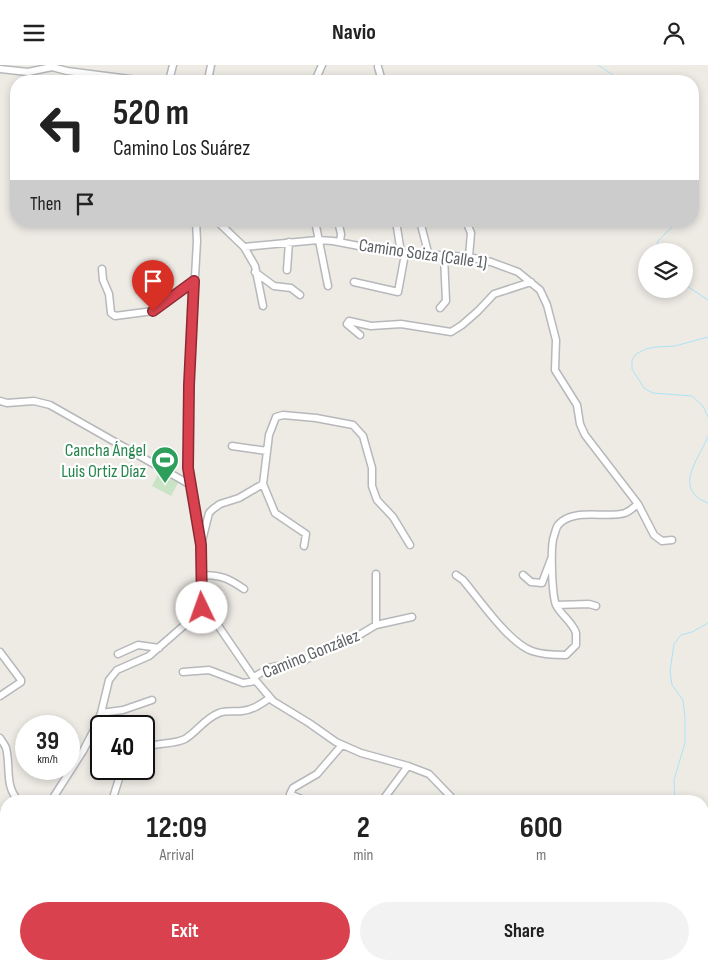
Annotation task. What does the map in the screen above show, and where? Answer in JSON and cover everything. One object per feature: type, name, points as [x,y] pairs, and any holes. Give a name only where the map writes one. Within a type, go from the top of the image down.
[{"type":"street","points":[[0,69],[28,72],[52,67],[98,75]]},
{"type":"street","points":[[378,67],[380,75]]},
{"type":"street","points":[[196,227],[187,448],[189,484],[201,545],[203,609],[215,621],[255,679],[273,701],[342,745],[361,753],[408,765],[429,774],[449,795]]},
{"type":"street","points":[[225,227],[244,247],[255,266],[263,306]]},
{"type":"street","points":[[316,227],[328,286]]},
{"type":"street","points":[[340,227],[342,234],[340,242]]},
{"type":"street","points":[[354,283],[398,292],[403,254],[397,227]]},
{"type":"street","points":[[422,227],[429,256]]},
{"type":"street","points":[[469,227],[472,233],[469,257]]},
{"type":"street","name":"Camino Soiza (Calle 1)","points":[[244,247],[318,240],[340,242],[403,254],[469,257],[491,262],[518,272],[540,290],[547,305],[556,340],[555,370],[578,405],[580,424],[585,435],[638,504],[654,535],[662,541],[672,540]]},
{"type":"street","points":[[287,270],[289,242]]},
{"type":"street","points":[[440,308],[446,301],[444,256]]},
{"type":"street","points":[[102,269],[103,280],[109,294],[111,313],[114,316],[153,311],[194,281]]},
{"type":"street","points":[[255,272],[274,287],[291,288],[300,295]]},
{"type":"street","points":[[360,335],[349,327],[347,324],[349,321],[371,326],[401,324],[451,331],[462,325],[494,294],[531,282]]},
{"type":"street","points":[[0,401],[7,403],[34,401],[50,405],[189,484]]},
{"type":"street","points":[[304,546],[306,534],[275,513],[263,484],[269,435],[276,417],[283,415],[316,418],[353,425],[363,436],[372,468],[372,486],[377,500],[393,517],[410,545]]},
{"type":"street","points":[[232,446],[267,451]]},
{"type":"street","points":[[201,545],[209,513],[220,504],[239,498],[263,484]]},
{"type":"street","points":[[456,575],[463,580],[510,637],[530,651],[548,655],[566,655],[576,645],[576,632],[556,605],[553,591],[552,540],[558,525],[567,519],[582,515],[628,512],[638,504]]},
{"type":"street","points":[[523,575],[531,582],[542,583],[551,558]]},
{"type":"street","name":"Camino González","points":[[255,679],[269,668],[305,660],[376,625],[376,574]]},
{"type":"street","points":[[201,575],[216,575],[228,578],[244,589]]},
{"type":"street","points":[[556,605],[589,604],[596,606]]},
{"type":"street","points":[[55,795],[83,751],[101,713],[109,681],[117,670],[149,656],[203,609]]},
{"type":"street","points":[[376,625],[412,617]]},
{"type":"street","points":[[118,654],[138,645],[159,648]]},
{"type":"street","points":[[0,652],[22,680],[0,696]]},
{"type":"street","points":[[182,672],[209,670],[243,683],[255,679]]},
{"type":"street","points":[[155,744],[183,740],[200,724],[214,715],[222,712],[244,711],[270,698]]},
{"type":"street","points":[[101,713],[123,710],[152,700]]},
{"type":"street","points":[[0,738],[6,748],[10,784],[14,795]]},
{"type":"street","points":[[292,795],[290,794],[293,788],[317,774],[342,745]]},
{"type":"street","points":[[386,795],[408,765]]},
{"type":"street","points":[[114,795],[119,780]]},
{"type":"green space","name":"Cancha Ángel Luis Ortiz Díaz","points":[[159,472],[178,483],[171,496],[152,486]]},
{"type":"waterway","points":[[598,65],[613,75]]},
{"type":"waterway","points":[[658,243],[672,227]]},
{"type":"waterway","points":[[693,290],[708,300]]},
{"type":"waterway","points":[[708,337],[675,346],[646,349],[636,354],[632,360],[632,369],[644,388],[653,393],[692,396],[703,406],[708,417]]},
{"type":"waterway","points":[[708,436],[695,463],[690,481],[691,490],[697,497],[708,503]]},
{"type":"waterway","points":[[675,795],[674,780],[685,743],[685,718],[683,700],[672,685],[670,671],[674,644],[681,635],[692,632],[708,623]]},
{"type":"place","name":"Cancha Ángel Luis Ortiz Díaz","points":[[165,484]]},
{"type":"route","points":[[153,311],[194,281],[187,448],[189,484],[201,545],[202,608]]}]
